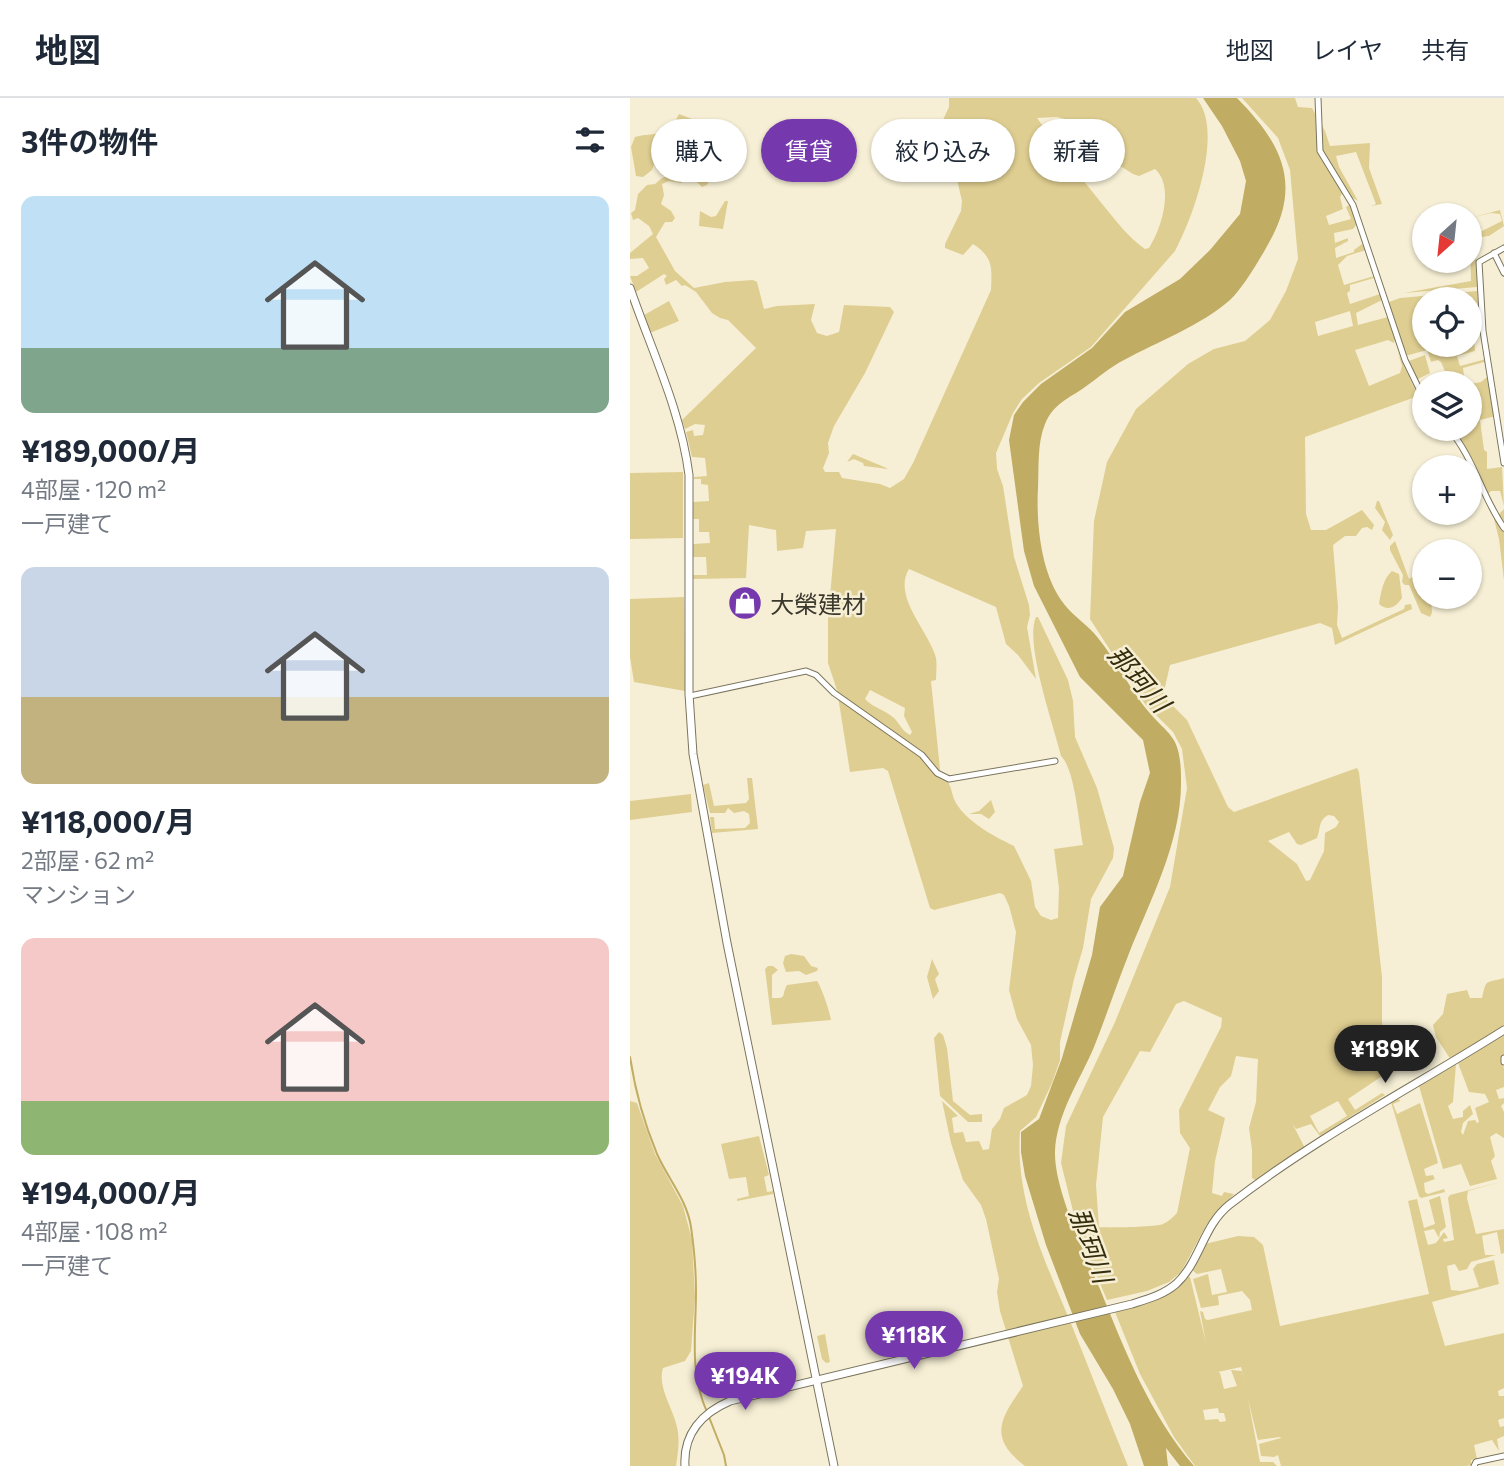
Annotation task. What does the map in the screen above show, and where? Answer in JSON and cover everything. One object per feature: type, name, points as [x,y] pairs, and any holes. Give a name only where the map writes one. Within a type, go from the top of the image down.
[{"type":"street","points":[[1318,98],[1320,151],[1353,205],[1412,374]]},
{"type":"street","points":[[1504,248],[1479,262],[1483,331],[1504,463]]},
{"type":"street","points":[[1494,253],[1504,273]]},
{"type":"street","points":[[630,288],[686,452],[689,486],[690,696],[693,754],[727,943],[834,1466]]},
{"type":"street","points":[[1459,441],[1485,497],[1504,528]]},
{"type":"street","points":[[690,696],[806,671],[816,675],[834,692],[922,755],[943,777],[949,779],[1055,761]]},
{"type":"street","points":[[685,1466],[688,1440],[699,1420],[708,1412],[730,1401],[1132,1304],[1162,1293],[1176,1284],[1188,1269],[1219,1215],[1255,1186],[1388,1099],[1504,1030]]},
{"type":"street","points":[[1474,1466],[1476,1462],[1503,1456],[1504,1466]]},
{"type":"shaded area","points":[[949,98],[1196,98],[1204,112],[1207,131],[1207,152],[1197,197],[1175,251],[1091,347],[1039,383],[1022,399],[996,453],[1014,557],[1029,605],[1027,627],[1036,679],[1006,644],[996,607],[909,569],[905,579],[905,590],[912,611],[936,658],[936,680],[931,681],[941,779],[948,782],[955,801],[974,823],[1014,846],[1031,881],[1035,907],[1041,916],[1051,920],[1058,918],[1059,888],[1054,849],[1083,845],[1070,773],[1061,756],[1041,685],[1034,645],[1033,629],[1036,617],[1068,680],[1073,701],[1075,737],[1097,788],[1114,848],[1113,858],[1091,899],[1083,948],[1060,1042],[1060,1060],[1036,1117],[1020,1131],[1020,1157],[1022,1182],[1034,1231],[1128,1466],[1025,1466],[1013,1456],[1002,1436],[1004,1418],[1023,1386],[1000,1311],[997,1292],[999,1279],[986,1219],[981,1205],[963,1180],[942,1101],[958,1116],[952,1118],[954,1133],[963,1132],[966,1142],[979,1141],[983,1150],[989,1149],[992,1129],[1004,1108],[1027,1095],[1031,1086],[1031,1045],[1017,1019],[1009,990],[1016,932],[1009,906],[1004,895],[1000,893],[934,910],[930,908],[888,771],[883,768],[850,772],[837,690],[828,663],[828,619],[836,529],[806,531],[803,548],[777,551],[776,530],[749,525],[746,578],[692,579],[692,575],[707,575],[706,557],[692,557],[693,544],[710,543],[709,532],[699,532],[699,519],[693,519],[693,502],[709,501],[708,485],[701,484],[701,479],[694,479],[707,476],[705,458],[692,457],[686,432],[693,430],[694,436],[703,435],[705,425],[695,424],[685,429],[682,420],[756,348],[728,320],[712,313],[696,292],[685,285],[682,286],[676,280],[666,285],[664,279],[667,276],[664,274],[636,292],[630,276],[637,276],[649,268],[643,258],[630,259],[630,253],[653,234],[649,226],[638,218],[633,220],[631,213],[635,210],[638,194],[647,185],[667,182],[662,184],[664,195],[661,204],[671,211],[675,218],[672,222],[665,222],[656,237],[675,271],[694,288],[753,280],[757,282],[764,309],[815,304],[811,320],[817,333],[827,336],[839,332],[844,305],[890,307],[894,312],[865,373],[834,426],[823,468],[825,472],[839,472],[842,478],[890,488],[904,479],[913,463],[991,290],[990,263],[980,249],[973,244],[963,255],[945,248],[961,211],[962,201],[958,182],[1015,182],[1015,119],[943,119],[949,107]],"holes":[[[1029,119],[1125,119],[1125,169],[1139,176],[1155,169],[1164,186],[1164,208],[1158,230],[1149,248],[1145,249],[1128,234],[1085,182],[1029,182]],[[870,690],[905,708],[904,716],[912,732],[910,735],[894,718],[865,699]]]},
{"type":"shaded area","points":[[1203,98],[1237,98],[1273,144],[1285,176],[1282,213],[1274,233],[1242,287],[1219,309],[1119,363],[1057,407],[1045,424],[1039,456],[1039,533],[1045,564],[1056,592],[1072,613],[1098,638],[1143,705],[1172,737],[1179,753],[1180,803],[1170,848],[1094,1047],[1064,1111],[1055,1152],[1065,1202],[1129,1359],[1164,1426],[1194,1466],[1180,1466],[1166,1448],[1168,1466],[1144,1466],[1130,1424],[1113,1389],[1080,1334],[1046,1245],[1025,1176],[1021,1132],[1039,1119],[1062,1058],[1092,955],[1100,907],[1123,876],[1140,802],[1150,773],[1143,740],[1080,677],[1034,586],[1024,551],[1009,440],[1014,415],[1041,384],[1092,348],[1125,312],[1180,279],[1210,250],[1240,214],[1246,181],[1240,161],[1222,126]]},
{"type":"shaded area","points":[[1242,98],[1295,98],[1298,107],[1312,108],[1330,146],[1370,143],[1369,168],[1382,204],[1371,206],[1376,204],[1356,152],[1336,156],[1339,167],[1358,201],[1343,192],[1340,197],[1343,209],[1326,216],[1329,225],[1351,219],[1346,207],[1351,204],[1357,224],[1353,229],[1334,233],[1335,243],[1348,238],[1348,241],[1335,248],[1336,258],[1354,252],[1362,244],[1366,250],[1347,256],[1338,265],[1344,285],[1374,278],[1350,285],[1350,291],[1347,293],[1350,304],[1380,294],[1382,300],[1356,313],[1358,325],[1388,317],[1395,339],[1394,343],[1388,340],[1355,350],[1369,386],[1400,373],[1402,366],[1398,353],[1412,383],[1412,398],[1305,437],[1306,514],[1311,530],[1326,530],[1362,510],[1374,525],[1372,530],[1362,528],[1356,536],[1345,536],[1333,545],[1337,625],[1342,638],[1404,609],[1405,605],[1411,604],[1412,609],[1335,645],[1332,628],[1320,623],[1170,665],[1163,696],[1187,720],[1228,807],[1234,812],[1357,768],[1382,977],[1382,1022],[1388,1072],[1348,1099],[1355,1110],[1382,1093],[1385,1095],[1320,1136],[1311,1124],[1296,1129],[1292,1123],[1305,1148],[1257,1181],[1252,1178],[1249,1128],[1256,1102],[1258,1059],[1236,1056],[1231,1076],[1220,1087],[1208,1110],[1225,1118],[1215,1161],[1212,1193],[1222,1196],[1224,1192],[1234,1194],[1207,1224],[1181,1272],[1169,1282],[1147,1291],[1107,1300],[1086,1251],[1061,1163],[1066,1126],[1115,1022],[1170,887],[1187,788],[1182,749],[1173,732],[1145,704],[1090,619],[1094,521],[1107,462],[1136,409],[1188,364],[1214,349],[1245,341],[1270,320],[1286,291],[1298,259],[1290,170],[1278,138]],"holes":[[[1350,311],[1353,326],[1318,336],[1315,322]],[[1328,815],[1334,816],[1339,822],[1325,833],[1324,851],[1310,880],[1306,881],[1297,864],[1268,841],[1289,832],[1297,844],[1301,845],[1317,838],[1321,822]],[[1184,1001],[1222,1018],[1221,1027],[1179,1110],[1180,1133],[1190,1148],[1177,1213],[1159,1225],[1099,1227],[1096,1185],[1103,1117],[1140,1051],[1150,1052],[1176,1004]],[[1338,1101],[1347,1116],[1319,1133],[1310,1116]]]},
{"type":"shaded area","points":[[679,114],[692,119],[676,119]]},
{"type":"shaded area","points":[[651,135],[651,171],[643,177],[636,176],[631,147],[635,137]]},
{"type":"shaded area","points":[[697,182],[709,182],[707,185],[702,187]]},
{"type":"shaded area","points":[[725,201],[728,201],[723,229],[699,226],[700,211],[711,217],[716,216]]},
{"type":"shaded area","points":[[1500,210],[1504,226],[1489,236],[1482,237],[1482,231],[1502,221],[1500,214],[1482,215]]},
{"type":"shaded area","points":[[1471,273],[1477,273],[1477,287],[1438,287],[1471,281]]},
{"type":"shaded area","points":[[1412,297],[1412,354],[1405,356],[1389,302]]},
{"type":"shaded area","points":[[669,301],[679,321],[650,333],[644,315]]},
{"type":"shaded area","points":[[1426,357],[1429,371],[1412,372],[1409,361]]},
{"type":"shaded area","points":[[1429,357],[1457,357],[1460,366],[1486,359],[1486,364],[1484,362],[1463,368],[1463,371],[1445,371],[1438,360],[1431,362]]},
{"type":"shaded area","points":[[1487,377],[1496,416],[1482,420],[1482,381]]},
{"type":"shaded area","points":[[1482,435],[1484,450],[1487,452],[1487,469],[1502,467],[1504,506],[1500,491],[1491,491],[1487,495],[1482,484],[1482,455],[1469,455],[1460,441],[1482,441]]},
{"type":"shaded area","points":[[853,454],[889,469],[864,466],[854,459],[847,462]]},
{"type":"shaded area","points":[[683,472],[683,538],[630,539],[630,473]]},
{"type":"shaded area","points":[[1377,501],[1393,535],[1390,540],[1382,530],[1385,522],[1375,508]]},
{"type":"shaded area","points":[[1504,509],[1504,580],[1494,519]]},
{"type":"shaded area","points":[[1395,541],[1409,579],[1412,577],[1412,592],[1409,585],[1402,582],[1403,575],[1390,546]]},
{"type":"shaded area","points":[[1392,571],[1399,574],[1402,598],[1394,606],[1386,608],[1379,604],[1384,582]]},
{"type":"shaded area","points":[[684,597],[685,691],[634,682],[630,657],[630,599]]},
{"type":"shaded area","points":[[1419,609],[1432,609],[1430,617],[1421,613]]},
{"type":"shaded area","points":[[747,778],[752,778],[758,829],[712,833],[710,817],[714,817],[715,829],[745,828],[750,823],[749,814],[744,811],[734,813],[728,808],[725,813],[710,813],[703,785],[709,783],[714,806],[746,803],[749,799]]},
{"type":"shaded area","points":[[691,794],[692,812],[630,820],[630,801]]},
{"type":"shaded area","points":[[991,800],[995,812],[989,819],[981,814],[969,814],[979,811]]},
{"type":"shaded area","points":[[785,956],[804,956],[811,966],[818,968],[817,971],[806,975],[799,971],[786,972],[783,963]]},
{"type":"shaded area","points":[[932,959],[939,974],[935,979],[939,991],[933,999],[927,977]]},
{"type":"shaded area","points":[[768,966],[778,970],[772,975],[772,998],[782,997],[787,985],[817,981],[831,1020],[772,1025],[765,969]]},
{"type":"shaded area","points":[[1504,978],[1504,1026],[1452,1058],[1449,1057],[1436,1037],[1433,1025],[1443,1014],[1447,994],[1467,990],[1470,998],[1482,998],[1487,983]]},
{"type":"shaded area","points":[[939,1032],[943,1035],[947,1048],[953,1101],[970,1115],[982,1114],[982,1122],[968,1122],[940,1096],[934,1038]]},
{"type":"shaded area","points":[[1504,1034],[1504,1056],[1501,1059],[1504,1087],[1496,1090],[1499,1099],[1504,1098],[1501,1106],[1504,1112],[1504,1138],[1496,1133],[1490,1137],[1495,1156],[1491,1161],[1497,1179],[1470,1186],[1461,1164],[1443,1169],[1419,1086],[1456,1064],[1453,1102],[1448,1106],[1453,1119],[1463,1117],[1463,1111],[1470,1105],[1473,1114],[1463,1123],[1463,1135],[1468,1121],[1479,1122],[1475,1108],[1489,1102],[1485,1094],[1469,1092],[1458,1063]]},
{"type":"shaded area","points":[[630,1101],[637,1103],[655,1154],[683,1206],[692,1240],[695,1297],[691,1351],[685,1361],[663,1368],[662,1375],[662,1383],[678,1432],[676,1466],[630,1466]]},
{"type":"shaded area","points":[[1400,1101],[1393,1104],[1397,1114],[1420,1103],[1436,1155],[1438,1163],[1424,1169],[1426,1176],[1433,1175],[1435,1179],[1424,1183],[1425,1192],[1428,1194],[1444,1189],[1445,1192],[1421,1198],[1419,1196],[1391,1102]]},
{"type":"shaded area","points":[[759,1136],[769,1175],[764,1177],[767,1192],[773,1191],[773,1194],[737,1201],[749,1196],[746,1177],[729,1179],[721,1144]]},
{"type":"shaded area","points":[[1504,1181],[1468,1191],[1467,1198],[1476,1234],[1504,1229],[1504,1253],[1501,1254],[1497,1232],[1482,1236],[1485,1255],[1496,1255],[1471,1262],[1467,1269],[1459,1271],[1455,1264],[1447,1266],[1451,1290],[1479,1287],[1473,1269],[1477,1264],[1494,1260],[1499,1284],[1432,1302],[1445,1346],[1504,1333],[1504,1388],[1498,1391],[1499,1396],[1504,1396],[1504,1418],[1498,1420],[1500,1427],[1504,1426],[1504,1436],[1497,1439],[1499,1451],[1492,1440],[1474,1445],[1477,1459],[1471,1460],[1471,1465],[1466,1466],[1281,1466],[1278,1455],[1261,1456],[1259,1444],[1281,1438],[1258,1440],[1248,1399],[1260,1462],[1273,1462],[1277,1466],[1195,1466],[1174,1437],[1140,1374],[1115,1312],[1154,1300],[1190,1277],[1206,1343],[1200,1311],[1208,1320],[1252,1310],[1250,1300],[1242,1291],[1218,1296],[1219,1305],[1201,1308],[1193,1279],[1208,1274],[1212,1295],[1227,1292],[1221,1269],[1197,1274],[1192,1270],[1205,1244],[1238,1236],[1254,1237],[1263,1245],[1280,1326],[1429,1294],[1408,1201],[1417,1199],[1424,1228],[1435,1224],[1429,1200],[1440,1196],[1446,1227],[1440,1232],[1439,1238],[1434,1229],[1424,1231],[1428,1245],[1436,1243],[1444,1232],[1448,1238],[1443,1239],[1444,1242],[1454,1240],[1448,1198],[1450,1195]],"holes":[[[1241,1367],[1246,1384],[1242,1371],[1231,1370],[1237,1386],[1224,1389],[1218,1372]],[[1218,1408],[1219,1413],[1224,1413],[1226,1421],[1205,1420],[1203,1410]]]},
{"type":"shaded area","points":[[825,1334],[830,1362],[826,1363],[822,1359],[817,1336]]},
{"type":"waterway","points":[[630,1057],[648,1130],[661,1163],[689,1217],[695,1259],[696,1367],[701,1397],[707,1412]]},
{"type":"waterway","points":[[709,1417],[726,1466]]},
{"type":"place","name":"大榮建材","points":[[745,603]]},
{"type":"water label","name":"那珂川","points":[[1140,678]]},
{"type":"water label","name":"那珂川","points":[[1092,1245]]}]
